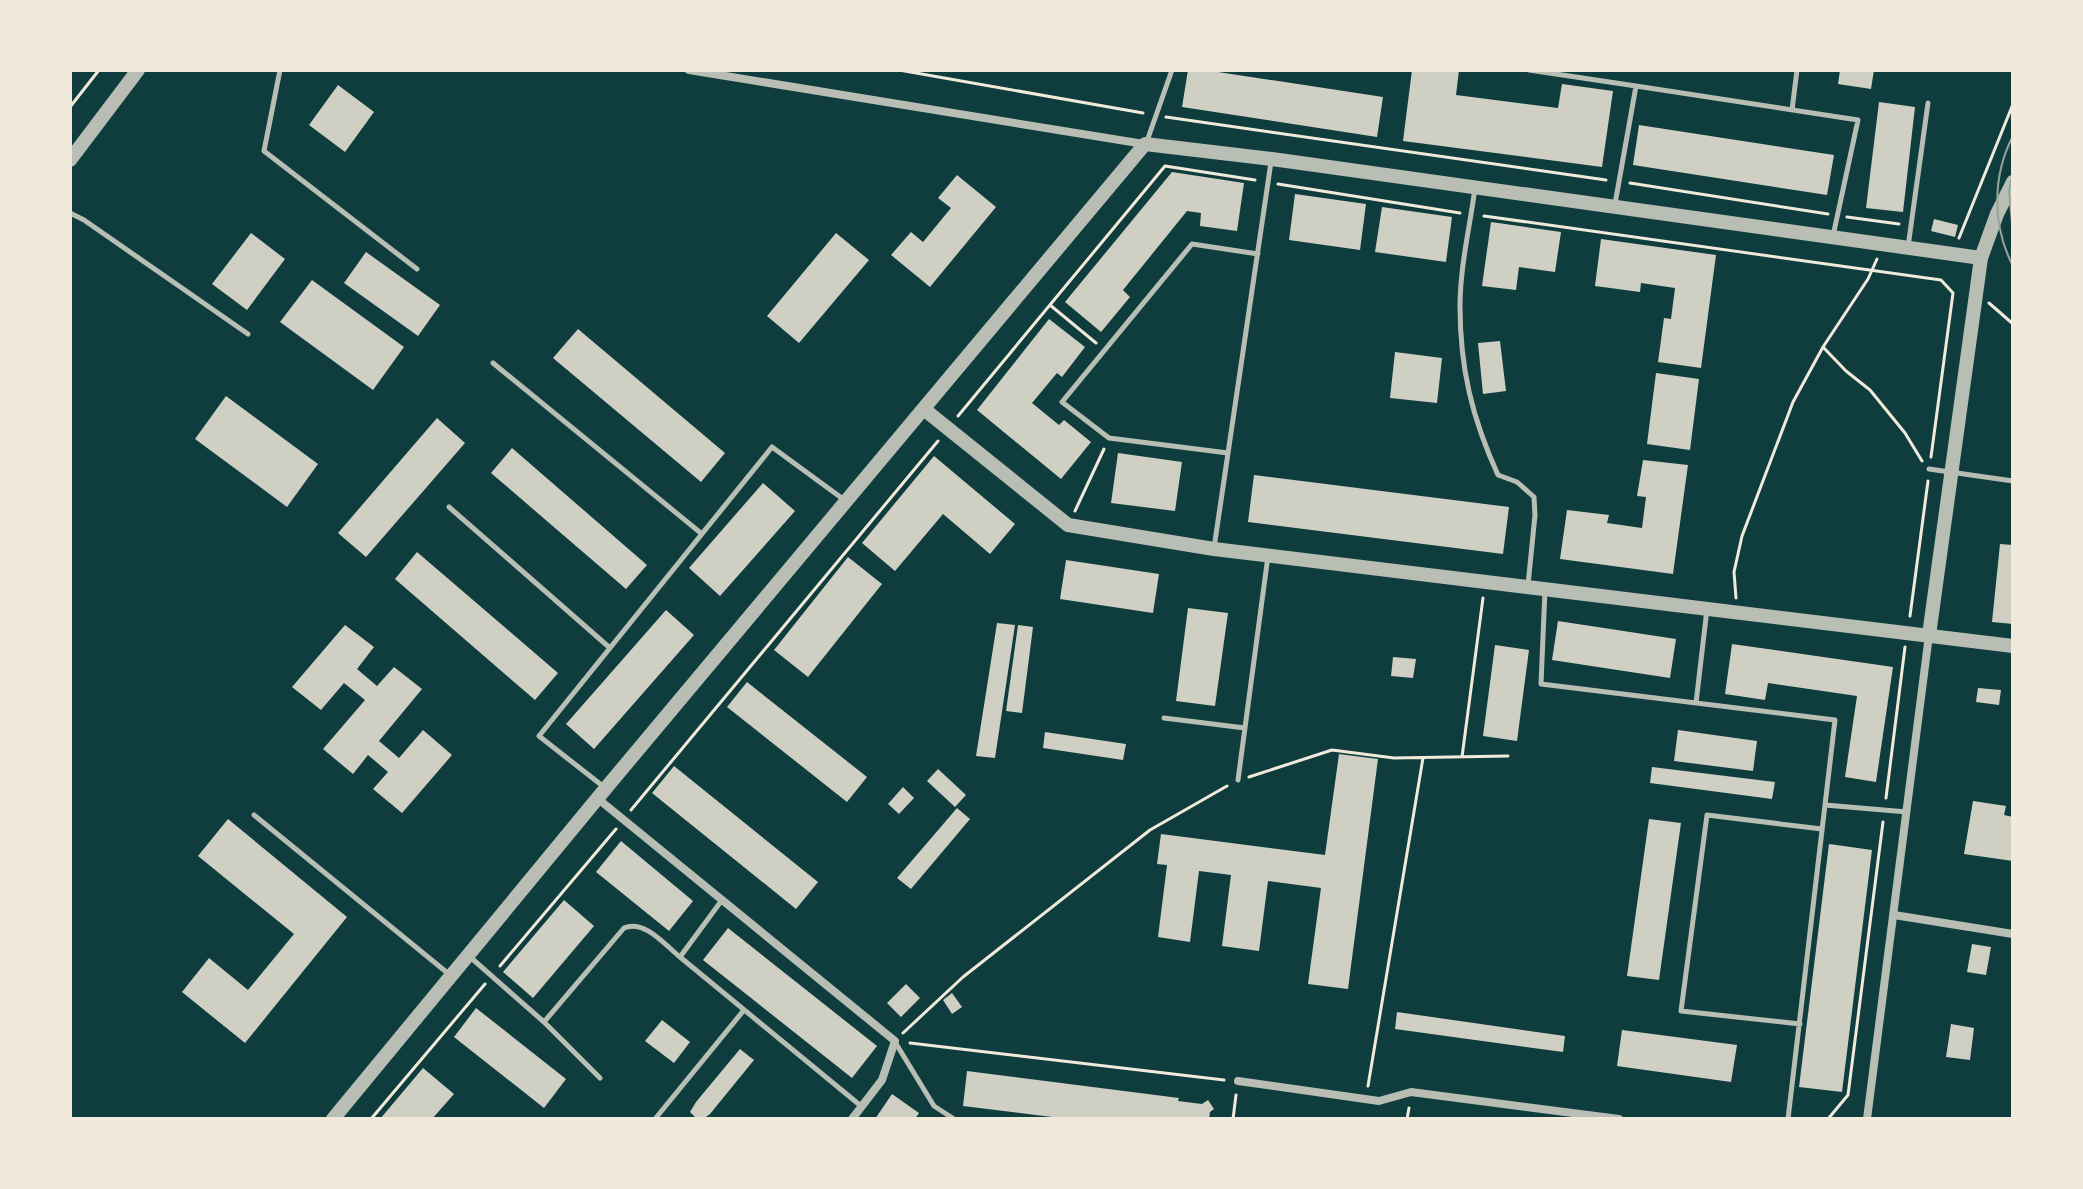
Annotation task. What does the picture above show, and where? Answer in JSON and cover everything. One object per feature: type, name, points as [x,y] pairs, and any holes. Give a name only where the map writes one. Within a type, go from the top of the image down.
[{"type":"street","points":[[70,160],[138,70]]},
{"type":"street","points":[[689,70],[1145,144],[1981,258]]},
{"type":"street","points":[[333,1119],[601,793],[1145,144]]},
{"type":"street","points":[[1867,1119],[1981,258],[2013,182]]},
{"type":"street","points":[[925,410],[1068,525],[1214,549],[2013,646]]},
{"type":"street","points":[[601,793],[722,900],[895,1041],[882,1080],[852,1119]]},
{"type":"street","points":[[1894,915],[2013,934]]},
{"type":"street","points":[[1238,1081],[1366,1101],[1389,1100],[1411,1092],[1619,1119]]},
{"type":"lane","points":[[280,70],[264,151],[417,269]]},
{"type":"lane","points":[[1145,144],[1172,70]]},
{"type":"lane","points":[[1529,70],[1858,120],[1833,237]]},
{"type":"lane","points":[[1792,110],[1797,70]]},
{"type":"lane","points":[[1615,207],[1636,86]]},
{"type":"lane","points":[[1908,248],[1928,103]]},
{"type":"lane","points":[[1214,549],[1272,159]]},
{"type":"lane","points":[[1475,187],[1460,303],[1463,367],[1478,432],[1498,475],[1517,482],[1534,497],[1528,586]]},
{"type":"lane","points":[[70,213],[248,334]]},
{"type":"lane","points":[[1228,453],[1109,438],[1062,402],[1192,244],[1258,254]]},
{"type":"lane","points":[[493,363],[702,534]]},
{"type":"lane","points":[[601,793],[539,736],[772,447],[847,502]]},
{"type":"lane","points":[[1929,469],[2013,481]]},
{"type":"lane","points":[[449,507],[610,648]]},
{"type":"lane","points":[[1238,780],[1268,555]]},
{"type":"lane","points":[[1545,589],[1541,684],[1835,720],[1788,1119]]},
{"type":"lane","points":[[1696,703],[1707,608]]},
{"type":"lane","points":[[1164,718],[1245,728]]},
{"type":"lane","points":[[1825,805],[1907,812]]},
{"type":"lane","points":[[254,815],[451,976]]},
{"type":"lane","points":[[1800,1024],[1681,1011],[1707,815],[1822,829]]},
{"type":"lane","points":[[680,957],[722,900]]},
{"type":"lane","points":[[544,1022],[624,928],[630,925],[644,928],[861,1106]]},
{"type":"lane","points":[[468,955],[544,1022],[600,1078]]},
{"type":"lane","points":[[655,1119],[744,1010]]},
{"type":"lane","points":[[895,1041],[934,1106],[954,1119]]},
{"type":"path","points":[[70,107],[99,70]]},
{"type":"path","points":[[899,70],[1156,115],[1911,226]]},
{"type":"path","points":[[1952,254],[2013,104]]},
{"type":"path","points":[[1737,612],[1734,572],[1742,536],[1793,402],[1823,347],[1868,279],[1882,244]]},
{"type":"path","points":[[1050,305],[1105,350]]},
{"type":"path","points":[[1823,347],[1870,390],[1929,469]]},
{"type":"path","points":[[1068,525],[1109,438]]},
{"type":"path","points":[[1462,757],[1485,582]]},
{"type":"path","points":[[895,1041],[963,977],[1150,830],[1238,780],[1332,750],[1394,758],[1508,756]]},
{"type":"path","points":[[1366,1101],[1423,758]]},
{"type":"path","points":[[895,1041],[1238,1081],[1233,1119]]},
{"type":"building","points":[[1188,70],[1383,97],[1377,137],[1182,107]]},
{"type":"building","points":[[1412,70],[1459,70],[1456,95],[1558,108],[1562,84],[1613,91],[1602,167],[1403,141]]},
{"type":"building","points":[[1840,70],[1874,70],[1871,89],[1838,84]]},
{"type":"building","points":[[338,85],[374,112],[345,152],[309,125]]},
{"type":"building","points":[[1879,102],[1915,107],[1903,212],[1866,208]]},
{"type":"building","points":[[1639,125],[1834,155],[1827,195],[1633,165]]},
{"type":"building","points":[[1172,172],[1244,183],[1237,231],[1200,226],[1201,213],[1187,211],[1123,290],[1130,297],[1101,332],[1065,302]]},
{"type":"building","points":[[957,175],[996,207],[930,287],[891,255],[911,232],[923,242],[951,208],[938,198]]},
{"type":"building","points":[[1295,194],[1366,204],[1360,250],[1289,240]]},
{"type":"building","points":[[1382,207],[1452,217],[1446,262],[1375,252]]},
{"type":"building","points":[[1934,219],[1958,225],[1955,237],[1931,231]]},
{"type":"building","points":[[1491,222],[1561,232],[1555,272],[1519,267],[1516,290],[1482,286]]},
{"type":"building","points":[[251,233],[285,259],[247,310],[212,284]]},
{"type":"building","points":[[836,233],[869,260],[799,343],[767,316]]},
{"type":"building","points":[[1601,239],[1716,255],[1701,368],[1658,362],[1664,318],[1671,319],[1675,288],[1641,283],[1640,292],[1595,286]]},
{"type":"building","points":[[366,252],[440,305],[418,336],[344,283]]},
{"type":"building","points":[[312,280],[404,347],[373,390],[280,322]]},
{"type":"building","points":[[1049,319],[1085,347],[1062,377],[1057,373],[1032,403],[1059,425],[1064,420],[1091,442],[1061,479],[977,410]]},
{"type":"building","points":[[578,329],[725,453],[701,482],[553,358]]},
{"type":"building","points":[[1500,341],[1506,391],[1483,394],[1478,343]]},
{"type":"building","points":[[1395,352],[1442,358],[1437,403],[1390,398]]},
{"type":"building","points":[[1656,373],[1699,379],[1690,450],[1647,444]]},
{"type":"building","points":[[226,396],[318,464],[287,507],[195,439]]},
{"type":"building","points":[[437,418],[465,443],[366,557],[338,533]]},
{"type":"building","points":[[512,448],[647,565],[626,589],[491,473]]},
{"type":"building","points":[[1118,453],[1182,462],[1175,511],[1111,503]]},
{"type":"building","points":[[934,456],[1015,524],[990,554],[943,514],[895,571],[862,543]]},
{"type":"building","points":[[1643,460],[1688,465],[1673,574],[1560,559],[1567,510],[1609,515],[1607,523],[1642,528],[1646,497],[1637,496]]},
{"type":"building","points":[[1254,475],[1509,507],[1503,554],[1248,522]]},
{"type":"building","points":[[763,483],[795,511],[720,596],[689,568]]},
{"type":"building","points":[[2000,544],[2013,545],[2013,624],[1992,622]]},
{"type":"building","points":[[417,552],[558,673],[535,700],[395,579]]},
{"type":"building","points":[[848,557],[882,584],[808,677],[774,650]]},
{"type":"building","points":[[1066,560],[1159,574],[1153,613],[1060,599]]},
{"type":"building","points":[[1188,608],[1228,613],[1215,706],[1176,701]]},
{"type":"building","points":[[666,610],[694,635],[594,749],[566,724]]},
{"type":"building","points":[[1558,621],[1676,639],[1670,678],[1552,660]]},
{"type":"building","points":[[997,623],[1015,625],[995,758],[976,756]]},
{"type":"building","points":[[345,625],[374,647],[357,669],[377,686],[394,667],[422,689],[379,741],[399,758],[423,730],[452,755],[402,813],[373,789],[388,772],[368,755],[353,774],[323,749],[365,700],[344,683],[321,710],[292,687]]},
{"type":"building","points":[[1018,625],[1033,627],[1022,713],[1006,711]]},
{"type":"building","points":[[1732,644],[1893,667],[1876,782],[1845,777],[1857,696],[1768,683],[1765,700],[1725,694]]},
{"type":"building","points":[[1495,645],[1529,650],[1517,741],[1483,736]]},
{"type":"building","points":[[1393,657],[1416,659],[1413,678],[1391,676]]},
{"type":"building","points":[[747,682],[867,777],[847,802],[727,707]]},
{"type":"building","points":[[1978,688],[2001,690],[1999,705],[1976,702]]},
{"type":"building","points":[[1678,730],[1757,741],[1753,771],[1674,761]]},
{"type":"building","points":[[1045,732],[1126,744],[1123,760],[1043,748]]},
{"type":"building","points":[[1339,754],[1378,759],[1348,989],[1308,984],[1321,888],[1268,881],[1259,951],[1222,946],[1231,875],[1199,871],[1190,942],[1158,937],[1167,865],[1157,864],[1161,834],[1325,855]]},
{"type":"building","points":[[674,766],[818,882],[796,909],[652,793]]},
{"type":"building","points":[[1652,767],[1775,782],[1772,799],[1650,783]]},
{"type":"building","points":[[938,769],[966,795],[955,807],[927,781]]},
{"type":"building","points":[[903,787],[914,798],[899,814],[888,804]]},
{"type":"building","points":[[1973,801],[2006,806],[2004,815],[2013,817],[2013,861],[1964,854]]},
{"type":"building","points":[[957,808],[970,819],[911,889],[897,878]]},
{"type":"building","points":[[228,819],[347,917],[245,1043],[182,992],[209,958],[248,990],[294,934],[198,856]]},
{"type":"building","points":[[1649,819],[1681,823],[1659,980],[1627,976]]},
{"type":"building","points":[[621,841],[693,901],[669,931],[596,872]]},
{"type":"building","points":[[1829,844],[1872,850],[1842,1092],[1799,1087]]},
{"type":"building","points":[[564,900],[594,926],[533,998],[503,972]]},
{"type":"building","points":[[728,928],[877,1046],[852,1078],[703,960]]},
{"type":"building","points":[[1972,944],[1991,947],[1986,975],[1967,972]]},
{"type":"building","points":[[906,984],[920,998],[901,1017],[887,1003]]},
{"type":"building","points":[[952,993],[962,1007],[952,1014],[943,1000]]},
{"type":"building","points":[[476,1008],[566,1079],[544,1108],[454,1037]]},
{"type":"building","points":[[1397,1012],[1565,1036],[1563,1052],[1395,1029]]},
{"type":"building","points":[[662,1020],[690,1042],[674,1063],[645,1041]]},
{"type":"building","points":[[1951,1024],[1974,1028],[1970,1060],[1946,1057]]},
{"type":"building","points":[[1622,1030],[1737,1045],[1731,1082],[1617,1066]]},
{"type":"building","points":[[740,1049],[754,1060],[710,1114],[703,1119],[693,1119],[695,1117],[690,1112],[696,1102]]},
{"type":"building","points":[[423,1068],[454,1094],[432,1119],[380,1119]]},
{"type":"building","points":[[967,1071],[1179,1098],[1178,1101],[1202,1104],[1208,1100],[1214,1109],[1209,1119],[1068,1119],[963,1106]]},
{"type":"building","points":[[892,1094],[919,1113],[915,1119],[875,1119]]},
{"type":"tram line","points":[[2013,136],[2001,168],[1997,201],[2001,234],[2013,266]]},
{"type":"tram line","points":[[2012,177],[2009,191],[2013,233]]}]
